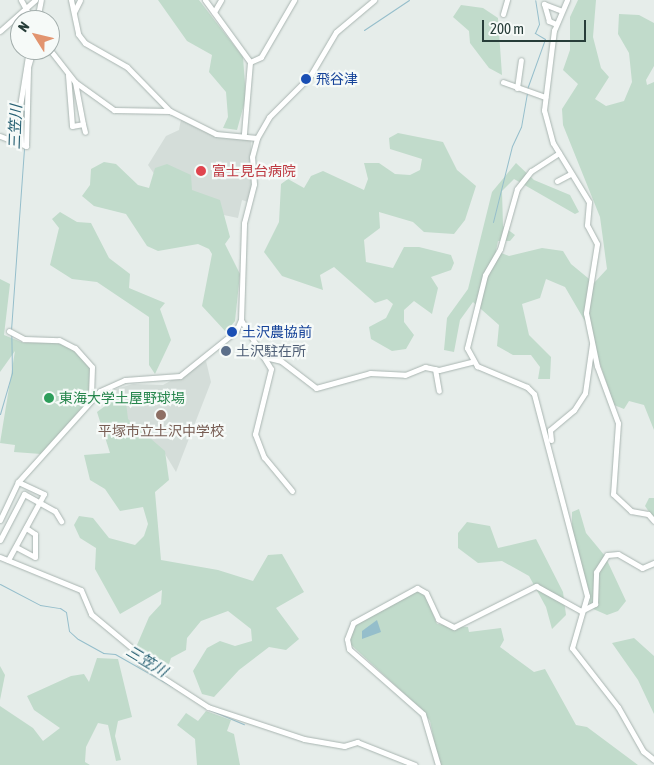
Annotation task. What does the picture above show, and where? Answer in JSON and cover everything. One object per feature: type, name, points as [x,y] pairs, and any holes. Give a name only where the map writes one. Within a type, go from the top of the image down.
[{"type":"street","points":[[21,0],[25,8]]},
{"type":"street","points":[[0,31],[35,0]]},
{"type":"street","points":[[71,0],[78,34],[85,43],[127,67],[170,111],[216,134],[244,134],[257,138]]},
{"type":"street","points":[[74,12],[80,0]]},
{"type":"street","points":[[205,0],[250,62],[244,134]]},
{"type":"street","points":[[214,12],[221,0]]},
{"type":"street","points":[[250,62],[261,57],[294,0]]},
{"type":"street","points":[[0,520],[18,482],[92,400],[124,380],[180,376],[231,336],[241,320],[244,223],[254,184],[252,157],[257,138],[269,118],[310,76],[336,32],[374,0]]},
{"type":"street","points":[[503,14],[506,0]]},
{"type":"street","points":[[567,0],[556,24],[544,97],[551,138],[570,174],[589,202],[588,225],[597,244],[586,306],[592,342],[618,423],[613,494],[631,511],[648,514],[654,521]]},
{"type":"street","points":[[556,24],[549,21],[544,4],[562,11]]},
{"type":"street","points":[[24,145],[20,106],[27,60]]},
{"type":"street","points":[[24,145],[28,67],[30,60]]},
{"type":"street","points":[[57,60],[75,82],[124,113],[170,111]]},
{"type":"street","points":[[517,88],[521,60]]},
{"type":"street","points":[[68,75],[72,126],[83,124]]},
{"type":"street","points":[[75,82],[85,132]]},
{"type":"street","points":[[502,82],[544,97]]},
{"type":"street","points":[[159,111],[162,104]]},
{"type":"street","points":[[0,136],[24,145]]},
{"type":"street","points":[[472,362],[468,336],[514,196],[525,177],[559,153]]},
{"type":"street","points":[[557,181],[570,174]]},
{"type":"street","points":[[241,320],[265,357],[270,373],[254,434],[264,457],[292,491]]},
{"type":"street","points":[[11,333],[59,340],[76,348],[92,367],[92,400]]},
{"type":"street","points":[[550,448],[550,430],[574,410],[585,392],[592,342]]},
{"type":"street","points":[[265,357],[281,361],[316,388],[370,373],[402,375],[425,367],[435,369],[472,362],[532,391],[550,448],[587,596],[573,641],[576,656],[618,707],[643,751],[654,760]]},
{"type":"street","points":[[435,369],[439,391]]},
{"type":"street","points":[[8,560],[44,494],[40,489],[18,482]]},
{"type":"street","points":[[0,540],[24,494],[54,510],[61,521]]},
{"type":"street","points":[[16,547],[35,557],[35,534],[26,528]]},
{"type":"street","points":[[438,765],[422,714],[349,649],[347,639],[353,623],[417,588],[426,593],[438,619],[454,627],[536,586],[575,611],[584,610],[595,604],[596,572],[607,555],[618,554],[642,568],[654,563]]},
{"type":"street","points":[[0,557],[81,590],[91,614],[132,648],[140,662],[208,706],[304,739],[344,746],[357,742],[415,765]]},
{"type":"shaded area","name":"富士見台病院","points":[[181,119],[218,138],[251,140],[251,189],[248,202],[242,200],[238,218],[219,214],[157,178],[148,165],[166,136],[179,130]]},
{"type":"shaded area","name":"平塚市立土沢中学校","points":[[206,361],[211,382],[176,472],[162,449],[126,425],[125,404],[109,391],[133,384],[163,385]]},
{"type":"green space","points":[[158,0],[199,0],[243,57],[246,97],[237,130],[223,128],[228,117],[226,92],[209,72],[212,55],[187,41]]},
{"type":"green space","points":[[578,0],[596,0],[593,37],[601,68],[609,77],[595,99],[606,106],[624,101],[632,82],[629,53],[618,34],[619,14],[639,15],[654,23],[654,66],[646,80],[647,85],[654,82],[654,430],[644,405],[629,401],[624,409],[614,405],[586,323],[565,287],[546,279],[540,298],[522,304],[529,335],[551,357],[550,379],[538,379],[540,367],[531,355],[513,355],[497,346],[499,325],[473,302],[460,320],[454,352],[444,350],[447,318],[468,289],[492,192],[516,163],[534,180],[570,195],[579,212],[575,214],[514,179],[502,191],[503,226],[515,235],[510,241],[498,241],[496,251],[509,256],[542,248],[563,251],[571,264],[594,283],[607,269],[600,217],[563,125],[562,109],[578,84],[563,70],[570,50],[570,17]]},
{"type":"green space","points":[[461,5],[483,8],[498,18],[502,75],[489,68],[470,43],[469,31],[453,17]]},
{"type":"green space","points":[[398,133],[443,142],[457,170],[476,186],[465,220],[454,234],[424,232],[413,222],[379,212],[380,228],[364,240],[366,262],[393,268],[404,247],[419,247],[451,255],[454,263],[451,270],[431,277],[438,288],[432,314],[414,301],[404,310],[404,322],[414,335],[406,349],[392,351],[371,339],[369,327],[386,318],[393,304],[387,299],[375,303],[334,267],[320,275],[323,290],[282,276],[264,252],[279,222],[281,184],[288,179],[304,188],[311,176],[323,171],[364,190],[368,179],[364,163],[379,163],[395,174],[410,175],[420,170],[422,159],[390,149],[389,138]]},
{"type":"green space","points":[[104,162],[116,164],[138,185],[149,188],[155,168],[167,164],[191,175],[192,190],[220,200],[230,237],[225,244],[240,274],[235,321],[226,332],[202,306],[212,254],[209,249],[198,244],[158,251],[147,246],[126,214],[94,206],[82,196],[90,185],[91,169]]},
{"type":"green space","points":[[60,212],[77,222],[91,223],[109,258],[130,274],[129,288],[165,303],[160,309],[171,340],[155,374],[149,365],[149,317],[97,282],[72,279],[50,265],[59,228],[52,219]]},
{"type":"green space","name":"東海大学土屋野球場","points":[[0,279],[10,284],[4,335],[24,343],[59,341],[72,348],[91,368],[88,401],[41,454],[14,452],[15,445],[0,443],[15,351],[0,372]]},
{"type":"green space","points":[[117,397],[126,402],[128,419],[165,451],[169,480],[155,492],[161,560],[218,570],[253,581],[268,555],[282,554],[304,592],[276,608],[299,639],[286,650],[269,647],[239,670],[214,697],[202,694],[193,671],[207,648],[220,641],[235,646],[252,641],[251,629],[228,611],[201,621],[187,638],[186,650],[171,658],[165,676],[140,657],[137,645],[149,617],[161,604],[162,590],[120,614],[95,569],[96,548],[80,538],[74,525],[79,516],[93,518],[109,538],[135,545],[144,536],[148,524],[143,507],[120,511],[105,489],[90,480],[84,455],[110,453],[97,412]]},
{"type":"green space","points":[[649,498],[654,498],[654,519],[645,506]]},
{"type":"green space","points":[[579,509],[586,533],[605,556],[626,601],[618,611],[607,615],[591,608],[572,530],[572,512]]},
{"type":"green space","points":[[467,522],[490,526],[498,548],[536,539],[563,592],[566,615],[552,629],[546,607],[529,576],[502,561],[478,563],[458,548],[458,533]]},
{"type":"green space","points":[[418,590],[424,592],[437,624],[468,627],[469,632],[501,628],[504,640],[500,647],[534,672],[545,669],[576,725],[587,727],[638,765],[439,765],[430,721],[421,709],[349,643],[354,625]]},
{"type":"green space","points":[[634,638],[654,656],[654,714],[638,680],[612,643]]},
{"type":"green space","points":[[97,658],[118,659],[132,717],[118,721],[115,736],[121,760],[116,761],[108,725],[98,723],[86,747],[85,762],[90,765],[0,765],[0,706],[33,728],[43,741],[60,728],[34,710],[27,696],[71,676],[84,674],[89,682]]},
{"type":"green space","points":[[0,666],[5,675],[0,700]]},
{"type":"green space","points":[[206,711],[231,720],[227,731],[234,734],[240,765],[197,765],[195,739],[177,725],[186,713],[198,721]]},
{"type":"water","points":[[377,620],[381,632],[362,639],[362,631]]},
{"type":"waterway","points":[[364,30],[409,0]]},
{"type":"waterway","points":[[527,89],[545,39],[535,33],[539,24],[535,0]]},
{"type":"waterway","points":[[493,222],[512,146],[521,127],[527,93]]},
{"type":"waterway","name":"三笠川","points":[[24,96],[24,117]]},
{"type":"waterway","name":"三笠川","points":[[11,330],[24,148]]},
{"type":"waterway","name":"三笠川","points":[[0,414],[12,373],[11,334]]},
{"type":"waterway","name":"三笠川","points":[[0,584],[40,605],[60,608],[66,612],[69,631],[78,639],[103,653],[115,654],[173,687]]},
{"type":"waterway","name":"三笠川","points":[[208,709],[244,724]]},
{"type":"place","name":"飛谷津","points":[[306,79]]},
{"type":"place","name":"富士見台病院","points":[[201,171]]},
{"type":"place","name":"土沢農協前","points":[[232,332]]},
{"type":"place","name":"土沢駐在所","points":[[226,351]]},
{"type":"place","name":"東海大学土屋野球場","points":[[49,398]]},
{"type":"place","name":"平塚市立土沢中学校","points":[[161,415]]}]
